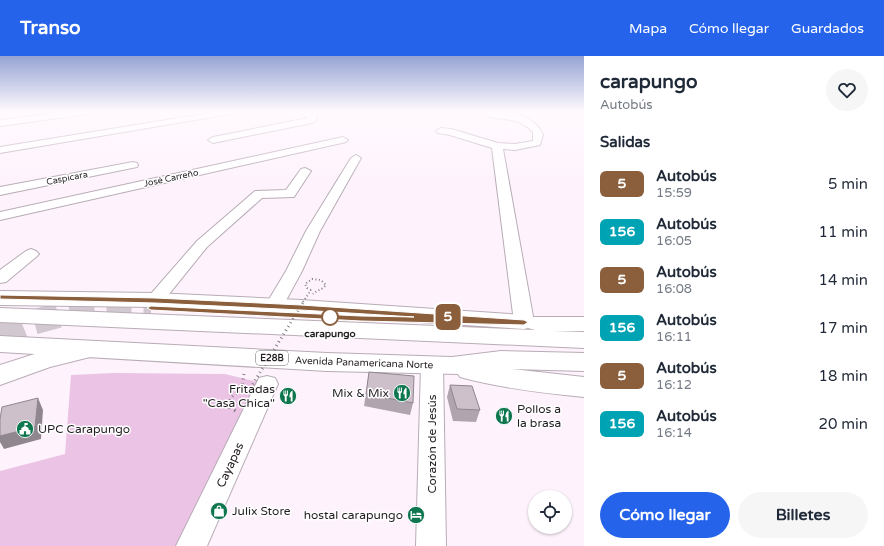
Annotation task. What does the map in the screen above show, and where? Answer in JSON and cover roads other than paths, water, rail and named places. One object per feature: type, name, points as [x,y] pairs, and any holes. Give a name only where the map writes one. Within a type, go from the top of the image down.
[{"type":"main road","points":[[0,298],[153,304],[274,306],[524,322]]},
{"type":"main road","points":[[153,304],[361,319],[584,324]]},
{"type":"main road","points":[[0,316],[584,340]]},
{"type":"main road","name":"Avenida Panamericana Norte","points":[[0,344],[321,362],[442,366],[501,360],[584,362]]},
{"type":"main road","points":[[0,375],[44,360],[92,348]]},
{"type":"main road","points":[[442,366],[517,380],[584,387]]},
{"type":"main road","points":[[517,380],[584,379]]},
{"type":"street","points":[[0,150],[91,135]]},
{"type":"street","points":[[213,140],[238,135]]},
{"type":"street","points":[[460,135],[497,146],[515,147],[537,143],[539,139],[538,135]]},
{"type":"street","name":"José Carreño","points":[[0,216],[343,140]]},
{"type":"street","points":[[497,146],[524,322]]},
{"type":"street","points":[[274,306],[313,232],[356,158]]},
{"type":"street","name":"Caspicara","points":[[0,191],[133,164]]},
{"type":"street","points":[[153,304],[202,244],[259,194],[290,194],[305,171]]},
{"type":"street","points":[[0,278],[31,254]]},
{"type":"street","name":"Corazón de Jesús","points":[[431,546],[442,366]]},
{"type":"street","name":"Cayapas","points":[[191,546],[246,430],[257,388]]},
{"type":"tunnel","points":[[0,336],[34,322],[82,309],[151,308]]},
{"type":"place","name":"carapungo","points":[[330,317]]},
{"type":"place","name":"Mix & Mix","points":[[402,393]]},
{"type":"place","name":"Fritadas \"Casa Chica\"","points":[[288,396]]},
{"type":"place","name":"Pollos a la brasa","points":[[504,416]]},
{"type":"place","name":"UPC Carapungo","points":[[25,429]]},
{"type":"place","name":"Julix Store","points":[[219,511]]},
{"type":"place","name":"hostal carapungo","points":[[416,515]]}]
